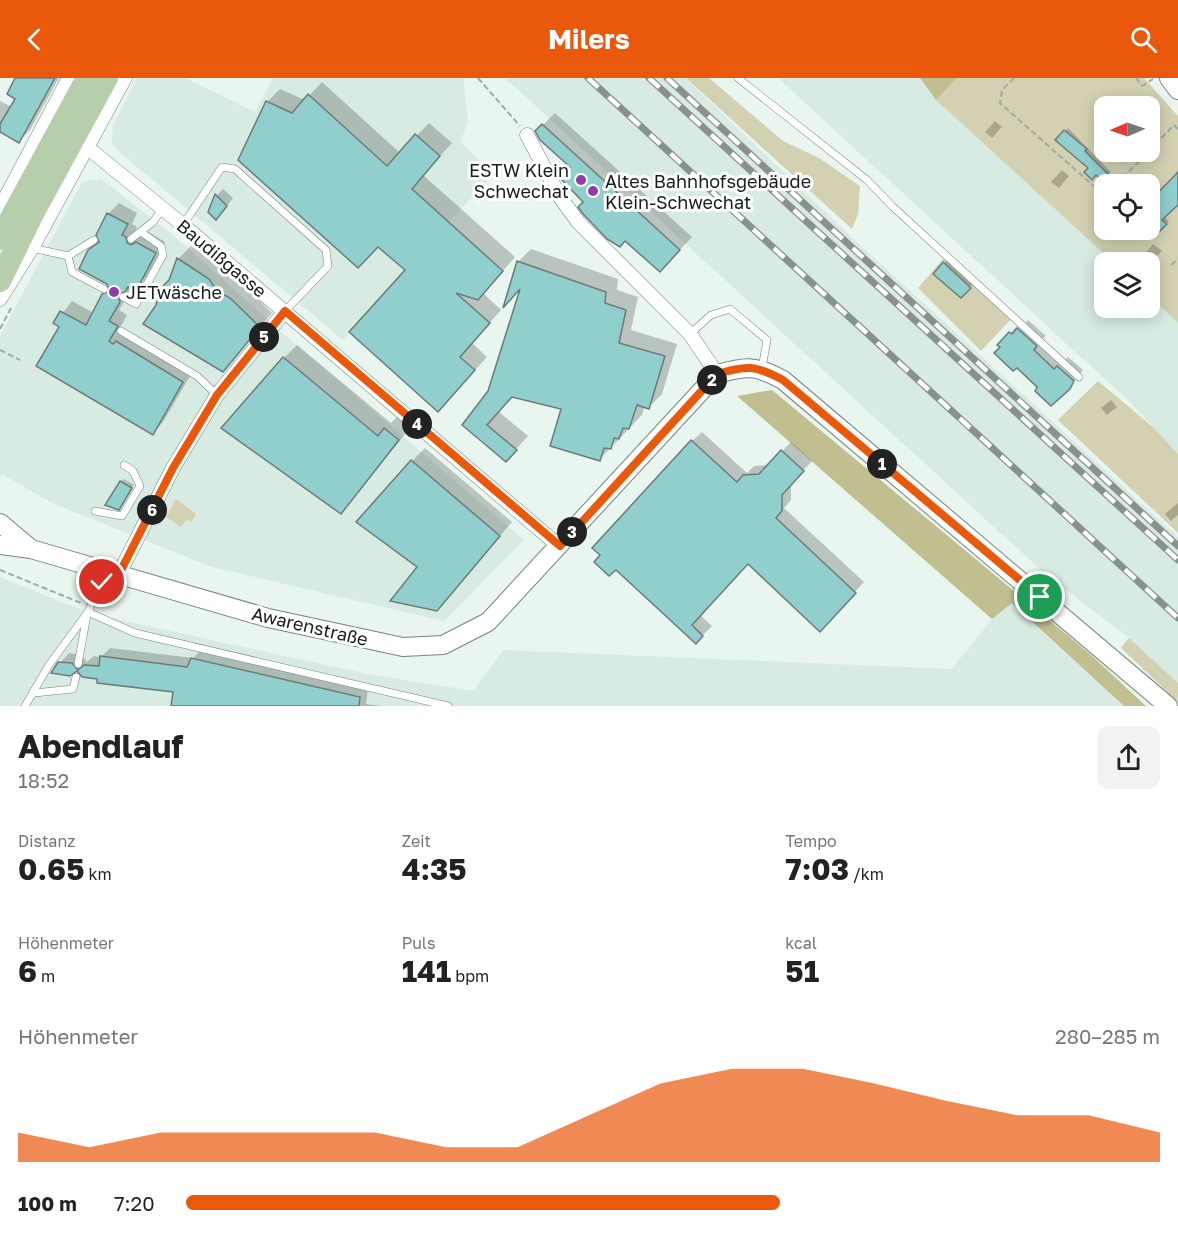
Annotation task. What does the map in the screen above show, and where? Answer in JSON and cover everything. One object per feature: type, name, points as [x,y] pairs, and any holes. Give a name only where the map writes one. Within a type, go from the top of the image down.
[{"type":"main road","points":[[0,281],[38,186],[87,78]]},
{"type":"main road","points":[[0,238],[38,186],[107,78]]},
{"type":"street","points":[[0,208],[69,78]]},
{"type":"street","points":[[0,299],[32,248],[125,78]]},
{"type":"street","points":[[1169,78],[1178,90]]},
{"type":"street","points":[[527,135],[560,197],[578,222],[690,333],[717,374]]},
{"type":"street","name":"Baudißgasse","points":[[88,148],[163,208],[560,546]]},
{"type":"street","points":[[113,573],[217,395],[285,311]]},
{"type":"street","points":[[560,546],[717,374],[738,368],[762,368],[783,380],[1168,706]]},
{"type":"street","name":"Awarenstraße","points":[[0,523],[31,549]]},
{"type":"street","name":"Awarenstraße","points":[[0,545],[31,549],[268,618],[403,647],[443,645],[488,622],[560,546]]},
{"type":"lane","points":[[738,78],[867,180],[892,206],[1079,377]]},
{"type":"lane","points":[[183,225],[222,167],[235,169],[326,250],[328,267],[285,311]]},
{"type":"lane","points":[[131,239],[153,222],[163,208]]},
{"type":"lane","points":[[123,297],[136,304],[164,255],[161,246],[141,232]]},
{"type":"lane","points":[[32,248],[68,256],[94,240]]},
{"type":"lane","points":[[68,256],[72,272],[104,289]]},
{"type":"lane","points":[[690,333],[711,315],[730,309],[767,340],[762,368]]},
{"type":"lane","points":[[121,331],[196,376],[217,395]]},
{"type":"lane","points":[[95,511],[122,516],[140,486],[133,471],[124,465]]},
{"type":"lane","points":[[25,706],[49,665],[113,573]]},
{"type":"lane","points":[[78,664],[89,610]]},
{"type":"lane","points":[[89,610],[135,633],[448,706]]},
{"type":"lane","points":[[34,693],[73,688],[76,677]]},
{"type":"path","points":[[478,78],[527,135]]},
{"type":"path","points":[[1014,78],[1002,90],[1000,103],[1094,186]]},
{"type":"path","points":[[1136,78],[1142,87],[1154,78]]},
{"type":"path","points":[[1160,140],[1174,125],[1178,129]]},
{"type":"path","points":[[1126,174],[1138,162]]},
{"type":"path","points":[[1171,265],[1178,259]]},
{"type":"path","points":[[0,350],[20,360]]},
{"type":"path","points":[[0,570],[89,610]]},
{"type":"shaded area","points":[[137,78],[185,78],[255,112],[273,78],[463,78],[468,122],[460,142],[494,174],[343,340],[117,150],[112,142],[113,125]]},
{"type":"shaded area","points":[[505,78],[685,78],[858,243],[1178,537],[1178,683],[1129,638],[1044,573]]},
{"type":"shaded area","points":[[686,78],[709,78],[783,141],[819,158],[860,186],[858,214],[852,229]]},
{"type":"shaded area","points":[[778,78],[920,78],[936,100],[1102,252],[1094,252],[1094,318],[1160,318],[1160,306],[1178,323],[1178,454],[1132,404]]},
{"type":"shaded area","points":[[920,78],[957,78],[936,100]]},
{"type":"shaded area","points":[[957,78],[1144,78],[1178,116],[1178,323],[1160,306],[1160,252],[1102,252],[936,100]]},
{"type":"shaded area","points":[[101,179],[179,240],[286,336],[524,540],[444,621],[212,567],[52,503],[2,474],[0,477],[0,336],[82,182]]},
{"type":"shaded area","points":[[944,258],[1012,318],[981,351],[918,288]]},
{"type":"shaded area","points":[[1098,381],[1154,428],[1178,454],[1178,533],[1058,420]]},
{"type":"shaded area","points":[[772,390],[1090,654],[1146,706],[1124,706],[1012,603],[992,619],[737,396]]},
{"type":"shaded area","points":[[176,499],[196,514],[192,522],[187,519],[181,527],[166,517]]},
{"type":"shaded area","points":[[0,577],[66,604],[120,620],[372,675],[474,691],[503,650],[952,669],[992,619],[1011,603],[1124,706],[0,706]]},
{"type":"shaded area","points":[[1129,638],[1178,683],[1178,702],[1121,648]]},
{"type":"building","points":[[15,78],[55,78],[19,143],[0,132],[0,124],[15,99],[7,94]]},
{"type":"building","points":[[308,94],[387,166],[415,134],[440,156],[412,189],[503,271],[478,300],[456,293],[490,323],[460,357],[475,370],[438,412],[349,332],[405,270],[378,247],[358,268],[238,160],[266,101],[292,113]]},
{"type":"building","name":"Altes Bahnhofsgebäude Klein-Schwechat","points":[[542,124],[680,250],[660,272],[625,241],[620,247],[607,239],[584,215],[578,207],[583,202],[560,178],[570,167],[540,140],[535,131]]},
{"type":"building","points":[[1064,130],[1087,149],[1085,151],[1094,162],[1108,174],[1094,174],[1092,180],[1084,172],[1088,168],[1055,140]]},
{"type":"building","points":[[1178,172],[1178,205],[1162,220],[1167,224],[1160,231],[1160,191]]},
{"type":"building","points":[[215,194],[227,206],[216,220],[208,212]]},
{"type":"building","points":[[107,213],[128,224],[122,235],[126,237],[127,243],[131,245],[136,242],[156,253],[136,291],[128,287],[125,292],[118,295],[120,302],[109,321],[118,326],[109,341],[113,344],[116,341],[183,382],[153,435],[36,366],[59,327],[53,323],[60,311],[86,325],[102,294],[109,291],[107,284],[79,269],[88,250],[99,242],[96,235]]},
{"type":"building","points":[[177,258],[209,279],[217,291],[230,298],[260,327],[223,372],[143,324],[156,305],[159,290],[169,280]]},
{"type":"building","points":[[517,261],[606,292],[605,303],[626,310],[619,343],[665,356],[649,409],[637,405],[629,429],[623,428],[619,439],[614,438],[611,449],[604,448],[600,461],[550,446],[561,409],[512,397],[487,425],[517,450],[506,462],[462,425],[488,391],[520,289],[503,308]]},
{"type":"building","points":[[943,262],[971,288],[961,298],[933,274]]},
{"type":"building","points":[[1017,328],[1037,346],[1034,350],[1054,369],[1057,366],[1074,381],[1070,389],[1051,406],[1035,391],[1037,387],[1017,368],[1013,371],[994,353],[1000,347],[997,345],[1009,332],[1012,334]]},
{"type":"building","points":[[283,357],[378,436],[384,428],[399,440],[341,514],[221,428]]},
{"type":"building","points":[[691,440],[737,482],[743,475],[759,474],[781,450],[804,471],[782,495],[782,511],[776,518],[856,593],[820,632],[748,564],[692,625],[703,636],[696,644],[616,570],[609,576],[594,562],[600,555],[592,548]]},
{"type":"building","points":[[411,460],[500,536],[437,611],[390,601],[417,567],[356,522]]},
{"type":"building","points":[[120,481],[132,488],[119,510],[105,505]]},
{"type":"building","points":[[100,656],[187,667],[191,658],[360,697],[359,706],[171,706],[173,692],[97,683],[97,679],[82,677],[77,671],[70,676],[51,673],[58,662],[72,663],[78,670],[84,665],[99,666]]},
{"type":"railway","points":[[588,78],[1178,618]]},
{"type":"railway","points":[[649,78],[1178,560]]},
{"type":"railway","points":[[667,78],[1178,546]]},
{"type":"place","name":"ESTW Klein Schwechat","points":[[581,180]]},
{"type":"place","name":"Altes Bahnhofsgebäude Klein-Schwechat","points":[[593,191]]},
{"type":"place","name":"JETwäsche","points":[[114,292]]},
{"type":"route","points":[[102,582],[107,571],[119,574],[173,468],[217,395],[285,311],[560,546],[717,374],[738,368],[762,368],[783,380],[1040,597]]}]
